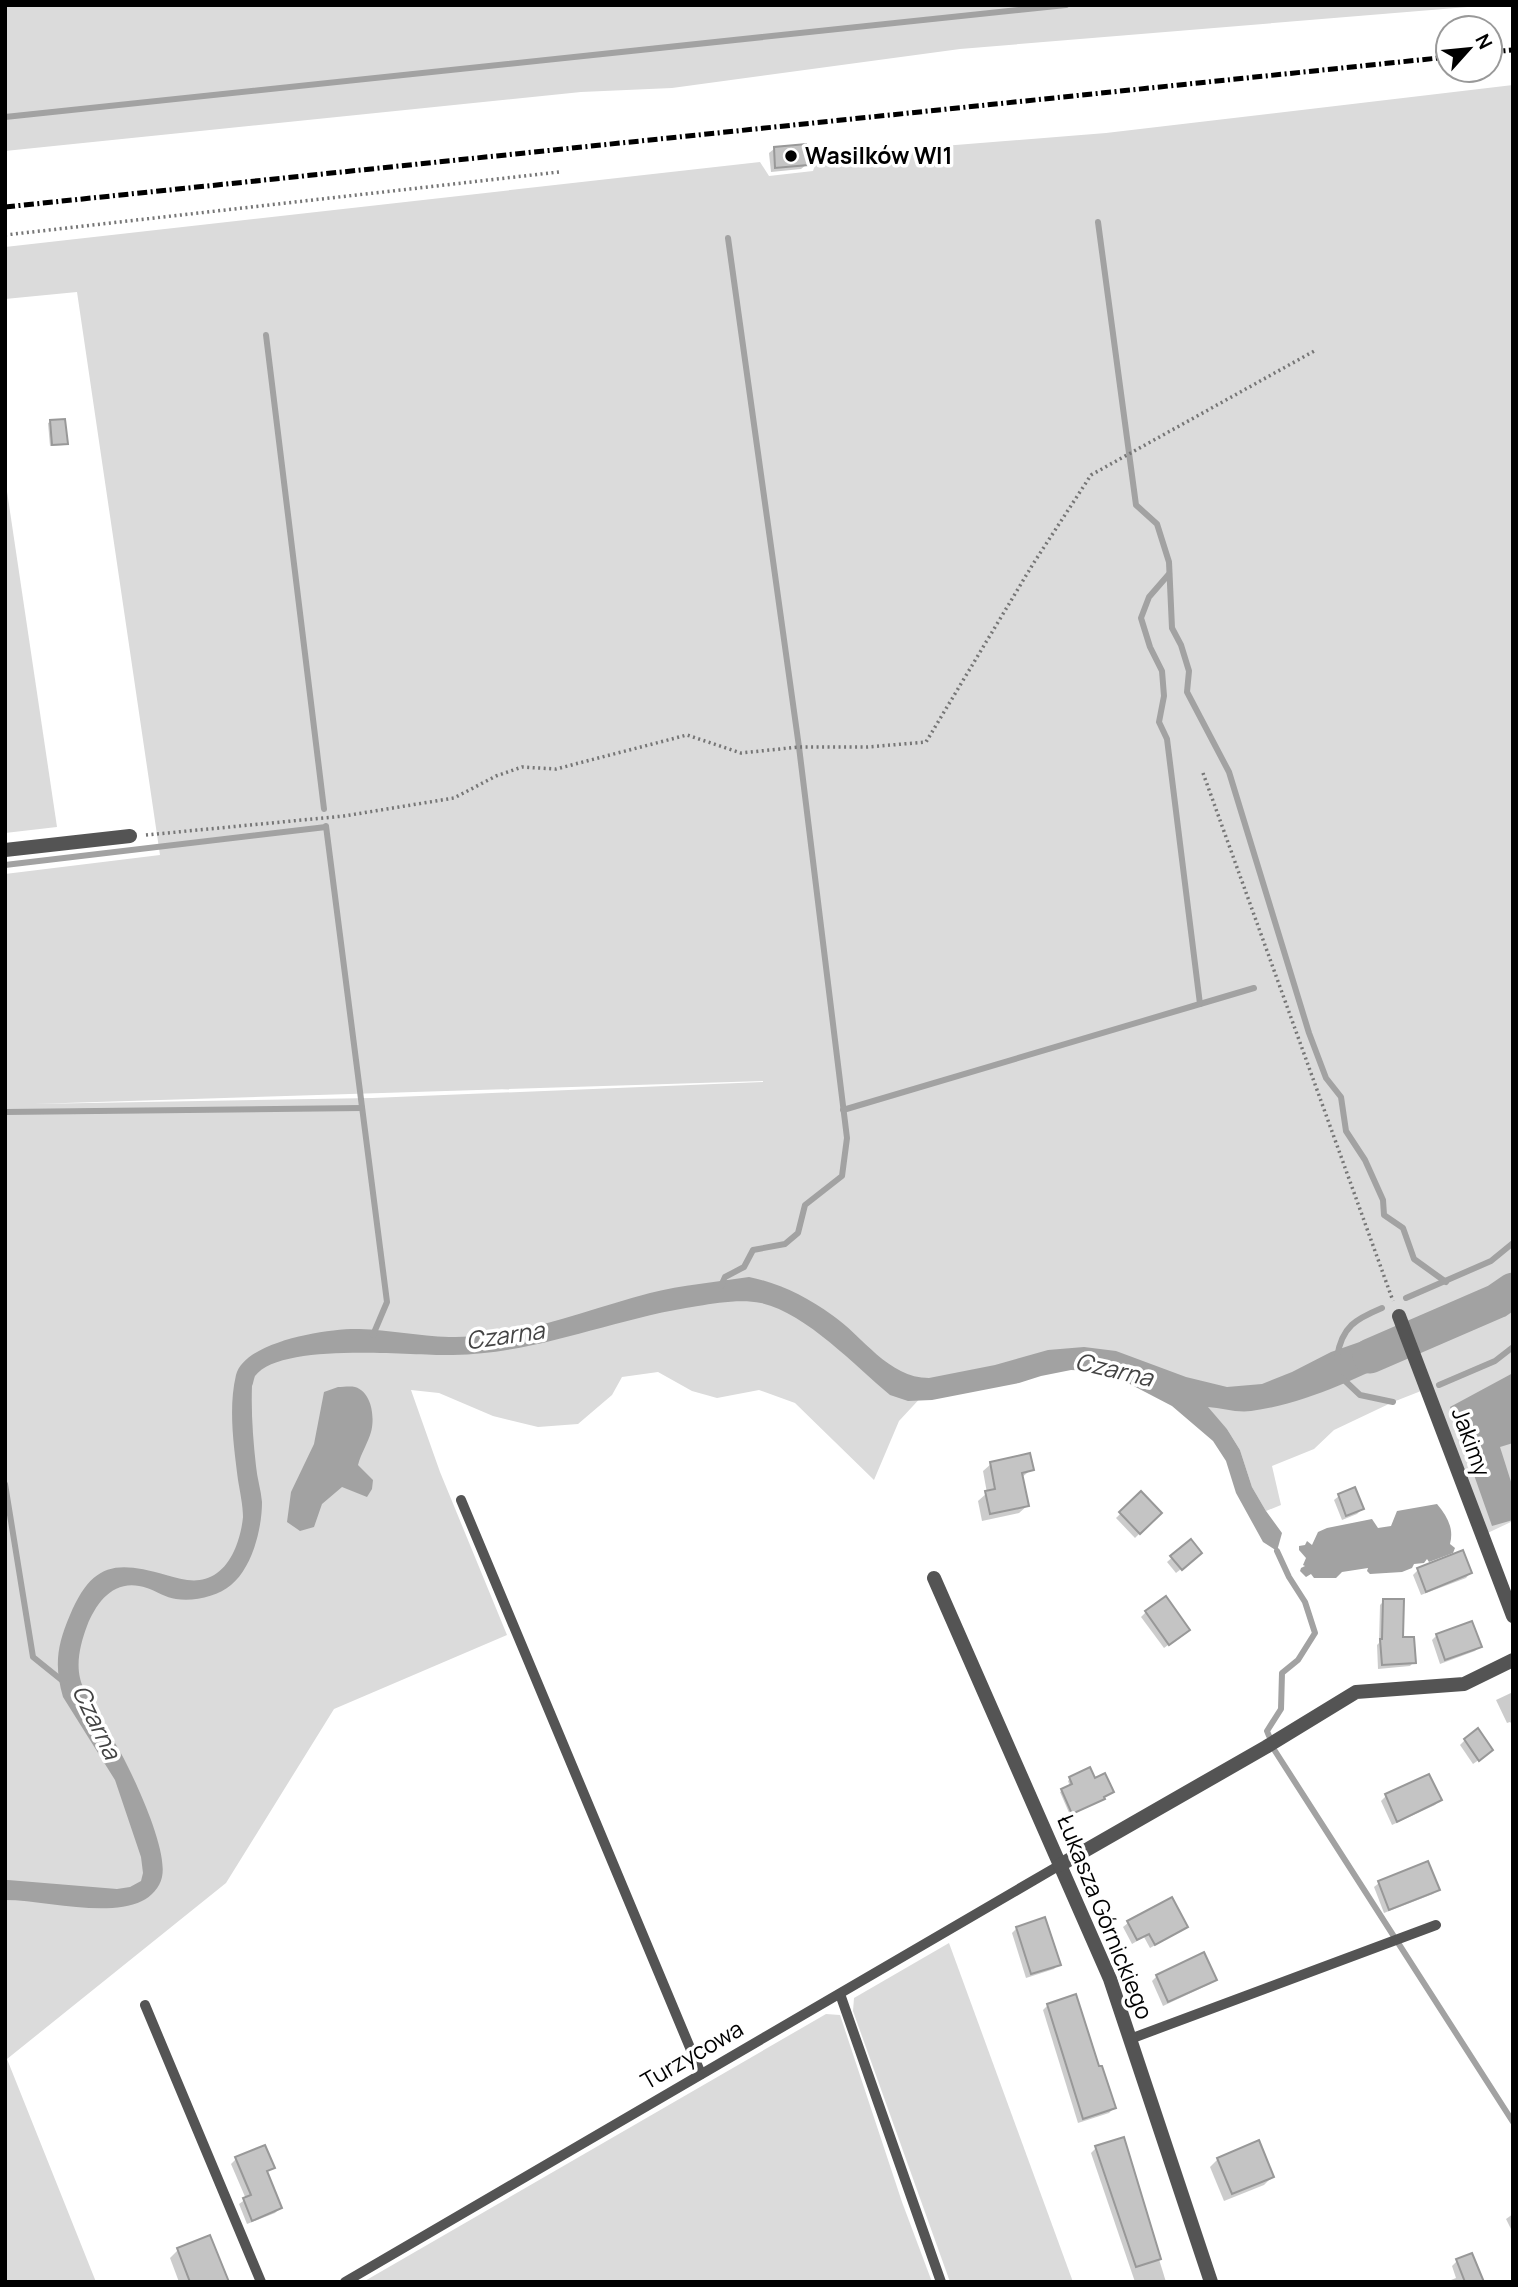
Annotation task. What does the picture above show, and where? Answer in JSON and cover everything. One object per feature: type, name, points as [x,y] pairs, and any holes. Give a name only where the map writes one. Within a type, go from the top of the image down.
[{"type":"street","points":[[5,850],[130,836]]},
{"type":"street","name":"Jakimy","points":[[1399,1316],[1513,1616]]},
{"type":"street","name":"Łukasza Górnickiego","points":[[934,1578],[1110,1979],[1211,2282]]},
{"type":"street","points":[[1060,1865],[1356,1692],[1464,1684],[1513,1660]]},
{"type":"lane","points":[[461,1500],[701,2074]]},
{"type":"lane","name":"Turzycowa","points":[[345,2282],[1060,1865]]},
{"type":"lane","points":[[1130,2039],[1436,1925]]},
{"type":"lane","points":[[840,1994],[941,2282]]},
{"type":"lane","points":[[145,2006],[261,2282]]},
{"type":"path","points":[[5,235],[559,172]]},
{"type":"path","points":[[130,836],[344,816],[454,798],[496,776],[522,767],[556,769],[687,735],[741,753],[799,747],[868,747],[926,742],[1033,564],[1091,475],[1316,350]]},
{"type":"path","points":[[1203,773],[1399,1316]]},
{"type":"shaded area","points":[[5,5],[1492,5],[960,49],[672,88],[581,92],[5,151]]},
{"type":"shaded area","points":[[1513,85],[1513,1521],[1477,1538],[1421,1391],[1334,1430],[1314,1449],[1272,1466],[1281,1505],[1266,1511],[1252,1487],[1240,1450],[1227,1429],[1207,1407],[1081,1357],[925,1393],[899,1421],[874,1480],[795,1403],[759,1390],[717,1398],[692,1391],[658,1372],[622,1377],[612,1395],[578,1424],[538,1427],[493,1416],[439,1393],[411,1390],[440,1472],[507,1635],[334,1709],[226,1883],[7,2059],[96,2282],[5,2282],[5,874],[160,855],[77,292],[5,299],[5,247],[760,162],[769,176],[813,171],[818,156],[1106,133]],"holes":[[[763,1081],[763,1082],[372,1098],[33,1104]]]},
{"type":"shaded area","points":[[5,478],[57,827],[5,833]]},
{"type":"shaded area","points":[[949,1943],[1073,2282],[950,2282],[853,2011],[854,1998]]},
{"type":"shaded area","points":[[826,2014],[840,2015],[902,2202],[932,2282],[363,2282]]},
{"type":"water","points":[[749,1277],[803,1297],[843,1324],[888,1364],[914,1376],[929,1378],[995,1365],[1048,1350],[1084,1347],[1116,1351],[1186,1377],[1227,1387],[1262,1384],[1331,1352],[1394,1330],[1405,1356],[1291,1403],[1246,1411],[1208,1407],[1227,1429],[1240,1450],[1252,1487],[1282,1533],[1277,1551],[1263,1542],[1236,1493],[1226,1461],[1213,1441],[1172,1406],[1126,1382],[1095,1371],[1071,1370],[932,1400],[908,1401],[890,1395],[812,1329],[778,1309],[761,1303],[745,1301],[705,1305],[515,1349],[484,1353],[319,1354],[291,1358],[269,1365],[255,1376],[252,1386],[254,1446],[262,1502],[258,1536],[245,1569],[226,1589],[198,1599],[172,1598],[136,1585],[117,1589],[96,1608],[81,1645],[79,1665],[83,1686],[129,1768],[156,1834],[163,1865],[159,1884],[152,1894],[142,1901],[111,1908],[5,1900],[5,1880],[117,1889],[130,1887],[141,1881],[141,1857],[115,1780],[63,1697],[58,1675],[60,1646],[78,1598],[87,1585],[107,1570],[133,1568],[186,1580],[198,1580],[217,1573],[232,1556],[243,1517],[232,1414],[236,1375],[243,1363],[271,1345],[309,1334],[345,1329],[449,1337],[500,1333],[551,1322],[662,1290]]},
{"type":"water","points":[[1513,1373],[1513,1443],[1500,1447],[1513,1488],[1513,1520],[1492,1526],[1450,1407]]},
{"type":"water","points":[[338,1387],[361,1390],[371,1406],[371,1432],[358,1465],[373,1480],[372,1489],[367,1497],[342,1487],[322,1504],[314,1527],[300,1531],[287,1522],[291,1492],[314,1444],[324,1392]]},
{"type":"water","points":[[1437,1504],[1449,1523],[1450,1544],[1455,1548],[1453,1553],[1429,1562],[1427,1559],[1424,1563],[1414,1564],[1412,1568],[1402,1572],[1370,1574],[1368,1568],[1342,1572],[1336,1578],[1314,1578],[1311,1574],[1306,1577],[1300,1571],[1305,1566],[1303,1565],[1306,1558],[1299,1546],[1305,1545],[1307,1541],[1312,1545],[1318,1532],[1372,1519],[1378,1528],[1391,1526],[1397,1511]]},
{"type":"building","name":"Wasilków Wl1","points":[[806,144],[808,165],[775,168],[774,147]]},
{"type":"building","points":[[65,419],[68,444],[52,445],[50,420]]},
{"type":"building","points":[[1030,1453],[1034,1470],[1022,1473],[1029,1506],[990,1514],[985,1491],[995,1489],[990,1462]]},
{"type":"building","points":[[1355,1487],[1364,1509],[1346,1516],[1338,1494]]},
{"type":"building","points":[[1141,1491],[1162,1513],[1140,1534],[1119,1512]]},
{"type":"building","points":[[1191,1539],[1202,1553],[1182,1570],[1170,1556]]},
{"type":"building","points":[[1463,1550],[1472,1573],[1426,1592],[1417,1568]]},
{"type":"building","points":[[1166,1596],[1190,1630],[1169,1645],[1145,1611]]},
{"type":"building","points":[[1383,1599],[1404,1599],[1403,1637],[1414,1637],[1416,1663],[1382,1665],[1380,1639]]},
{"type":"building","points":[[1472,1621],[1482,1647],[1445,1660],[1436,1634]]},
{"type":"building","points":[[1478,1728],[1493,1750],[1479,1761],[1464,1739]]},
{"type":"building","points":[[1090,1767],[1095,1778],[1105,1773],[1114,1792],[1072,1814],[1061,1789],[1072,1784],[1069,1777]]},
{"type":"building","points":[[1429,1774],[1442,1800],[1397,1822],[1385,1794]]},
{"type":"building","points":[[1428,1861],[1440,1890],[1389,1910],[1378,1881]]},
{"type":"building","points":[[1172,1897],[1188,1927],[1155,1945],[1149,1934],[1137,1940],[1127,1921]]},
{"type":"building","points":[[1045,1917],[1061,1965],[1031,1974],[1016,1927]]},
{"type":"building","points":[[1204,1952],[1217,1980],[1168,2002],[1156,1975]]},
{"type":"building","points":[[1076,1994],[1099,2066],[1102,2066],[1116,2108],[1083,2119],[1047,2004]]},
{"type":"building","points":[[1124,2137],[1161,2259],[1136,2267],[1095,2146]]},
{"type":"building","points":[[1259,2140],[1274,2177],[1232,2194],[1217,2158]]},
{"type":"building","points":[[265,2145],[275,2168],[267,2171],[282,2208],[252,2221],[243,2198],[251,2195],[235,2157]]},
{"type":"building","points":[[210,2235],[229,2282],[190,2282],[177,2248]]},
{"type":"building","points":[[1472,2253],[1484,2282],[1465,2282],[1456,2259]]},
{"type":"waterway","points":[[5,117],[1066,5]]},
{"type":"waterway","points":[[1098,222],[1136,505],[1157,524],[1169,562],[1172,628],[1181,645],[1189,671],[1187,692],[1229,772],[1309,1033],[1326,1078],[1341,1097],[1346,1131],[1365,1160],[1383,1200],[1384,1215],[1403,1228],[1414,1259],[1446,1282]]},
{"type":"waterway","points":[[721,1286],[725,1277],[744,1267],[753,1250],[785,1244],[798,1233],[805,1205],[842,1176],[847,1138],[799,747],[728,238]]},
{"type":"waterway","points":[[266,335],[324,809]]},
{"type":"waterway","points":[[843,1110],[1200,1004],[1167,739],[1159,722],[1164,696],[1162,671],[1150,647],[1141,618],[1149,597],[1169,574]]},
{"type":"waterway","points":[[326,826],[387,1302],[373,1335]]},
{"type":"waterway","points":[[5,865],[326,827]]},
{"type":"waterway","points":[[1200,1004],[1254,988]]},
{"type":"waterway","points":[[5,1112],[362,1108]]},
{"type":"waterway","points":[[1406,1298],[1491,1261],[1513,1243]]},
{"type":"waterway","name":"Czarna","points":[[1370,1356],[1497,1301],[1513,1290]]},
{"type":"waterway","points":[[1337,1357],[1342,1338],[1352,1325],[1382,1308]]},
{"type":"waterway","points":[[1439,1385],[1495,1361],[1513,1347]]},
{"type":"waterway","points":[[1342,1378],[1360,1395],[1393,1402]]},
{"type":"waterway","points":[[5,1484],[33,1657],[64,1682]]},
{"type":"waterway","points":[[1269,1736],[1267,1731],[1281,1709],[1282,1673],[1298,1660],[1315,1633],[1305,1602],[1277,1551]]},
{"type":"waterway","points":[[1275,1751],[1513,2122]]},
{"type":"railway","points":[[1504,51],[1513,50]]},
{"type":"railway","points":[[5,207],[1434,58]]},
{"type":"place","name":"Wasilków Wl1","points":[[791,156]]}]
